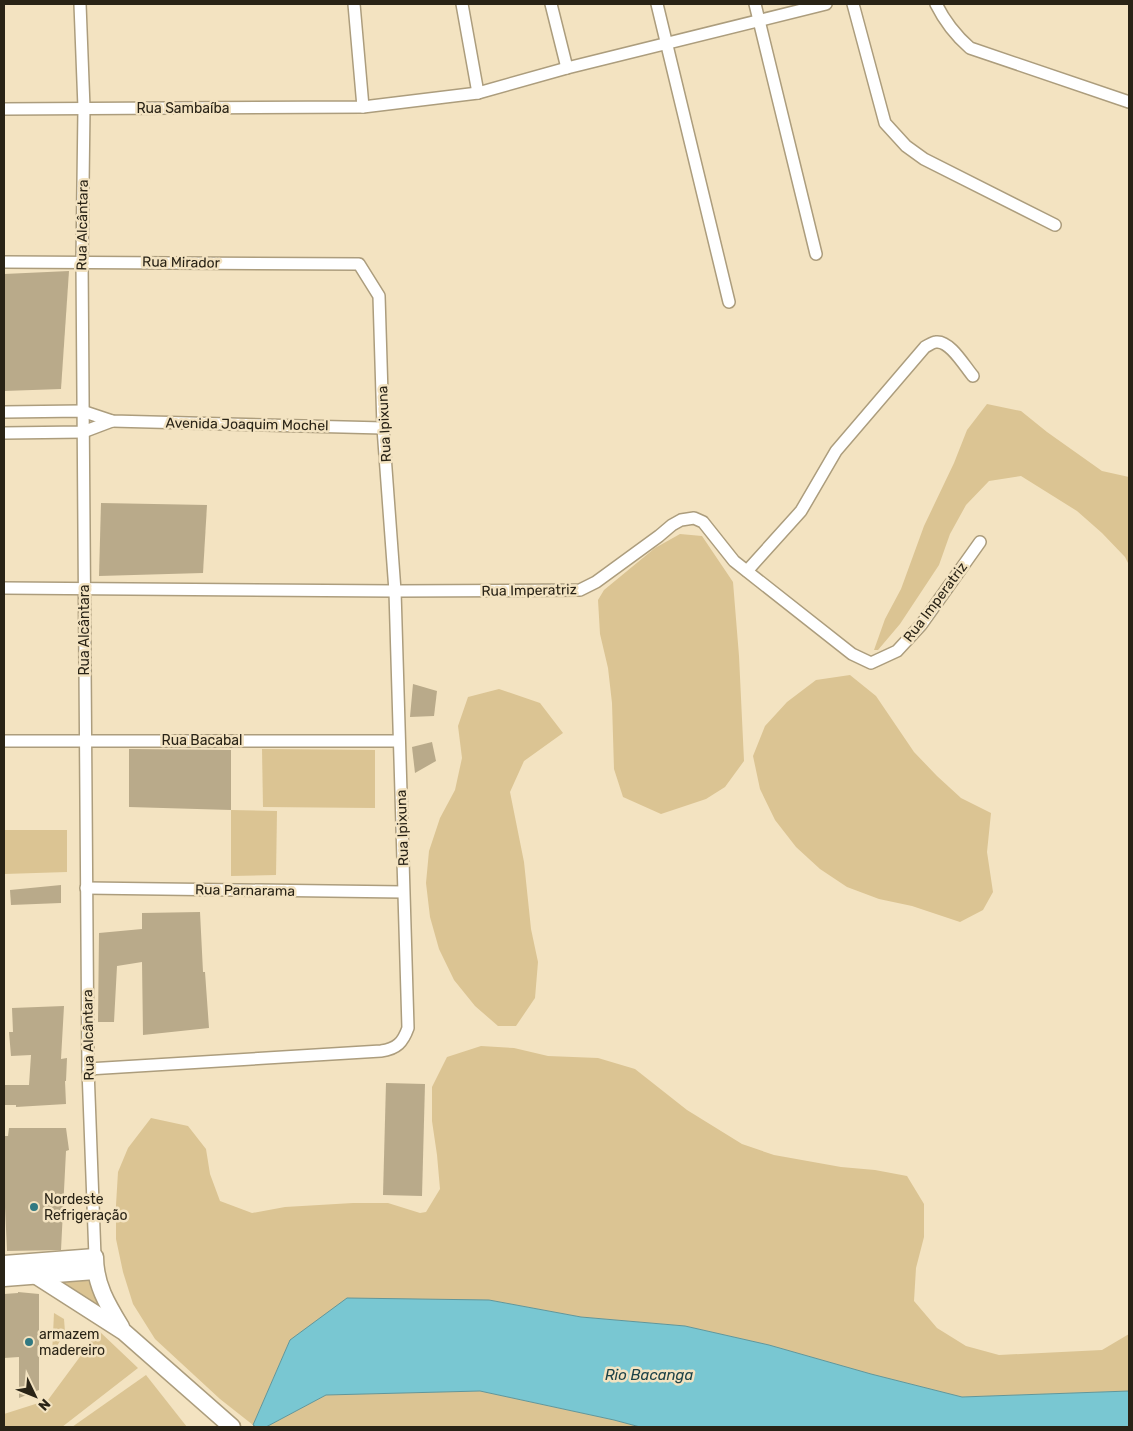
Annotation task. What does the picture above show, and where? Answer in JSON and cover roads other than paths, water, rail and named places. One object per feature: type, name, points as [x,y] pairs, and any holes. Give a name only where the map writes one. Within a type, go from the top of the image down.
[{"type":"main road","points":[[4,1264],[95,1264]]},
{"type":"main road","points":[[4,1278],[35,1275],[95,1264]]},
{"type":"main road","points":[[95,1264],[106,1303],[124,1332]]},
{"type":"main road","points":[[35,1275],[124,1332],[232,1427]]},
{"type":"street","name":"Rua Alcântara","points":[[80,4],[84,108],[82,411],[88,1069],[95,1264]]},
{"type":"street","points":[[354,4],[363,107]]},
{"type":"street","points":[[462,4],[478,93]]},
{"type":"street","points":[[551,4],[568,68]]},
{"type":"street","points":[[657,4],[729,302]]},
{"type":"street","points":[[754,4],[816,254]]},
{"type":"street","name":"Rua Sambaíba","points":[[4,109],[363,107],[478,93],[568,68],[826,4]]},
{"type":"street","points":[[853,4],[885,123],[906,146],[924,159],[1055,225]]},
{"type":"street","points":[[936,4],[956,36],[970,48],[1129,102]]},
{"type":"street","name":"Rua Mirador","points":[[4,262],[359,264],[379,296]]},
{"type":"street","name":"Rua Ipixuna","points":[[88,1069],[392,1050],[405,1038],[408,1028],[395,591],[383,428],[379,296]]},
{"type":"street","points":[[747,571],[800,511],[836,451],[926,347],[936,342],[944,343],[972,376]]},
{"type":"street","name":"Avenida Joaquim Mochel","points":[[4,412],[82,411],[112,421],[383,428]]},
{"type":"street","name":"Avenida Joaquim Mochel","points":[[4,433],[83,432],[112,421]]},
{"type":"street","name":"Rua Imperatriz","points":[[4,588],[84,587],[395,591],[580,590],[596,582],[660,536],[672,525],[689,518],[702,522],[734,561],[852,654],[870,663],[897,651],[921,625],[980,542]]},
{"type":"street","name":"Rua Bacabal","points":[[4,741],[399,741]]},
{"type":"street","name":"Rua Parnarama","points":[[86,888],[403,892]]},
{"type":"water","name":"Rio Bacanga","points":[[347,1298],[489,1300],[581,1317],[685,1326],[769,1345],[962,1397],[1129,1391],[1129,1427],[640,1427],[480,1391],[326,1395],[266,1427],[256,1427],[253,1425],[290,1340]]},
{"type":"place","name":"Nordeste Refrigeração","points":[[34,1207]]},
{"type":"place","name":"armazem madereiro","points":[[29,1342]]}]
